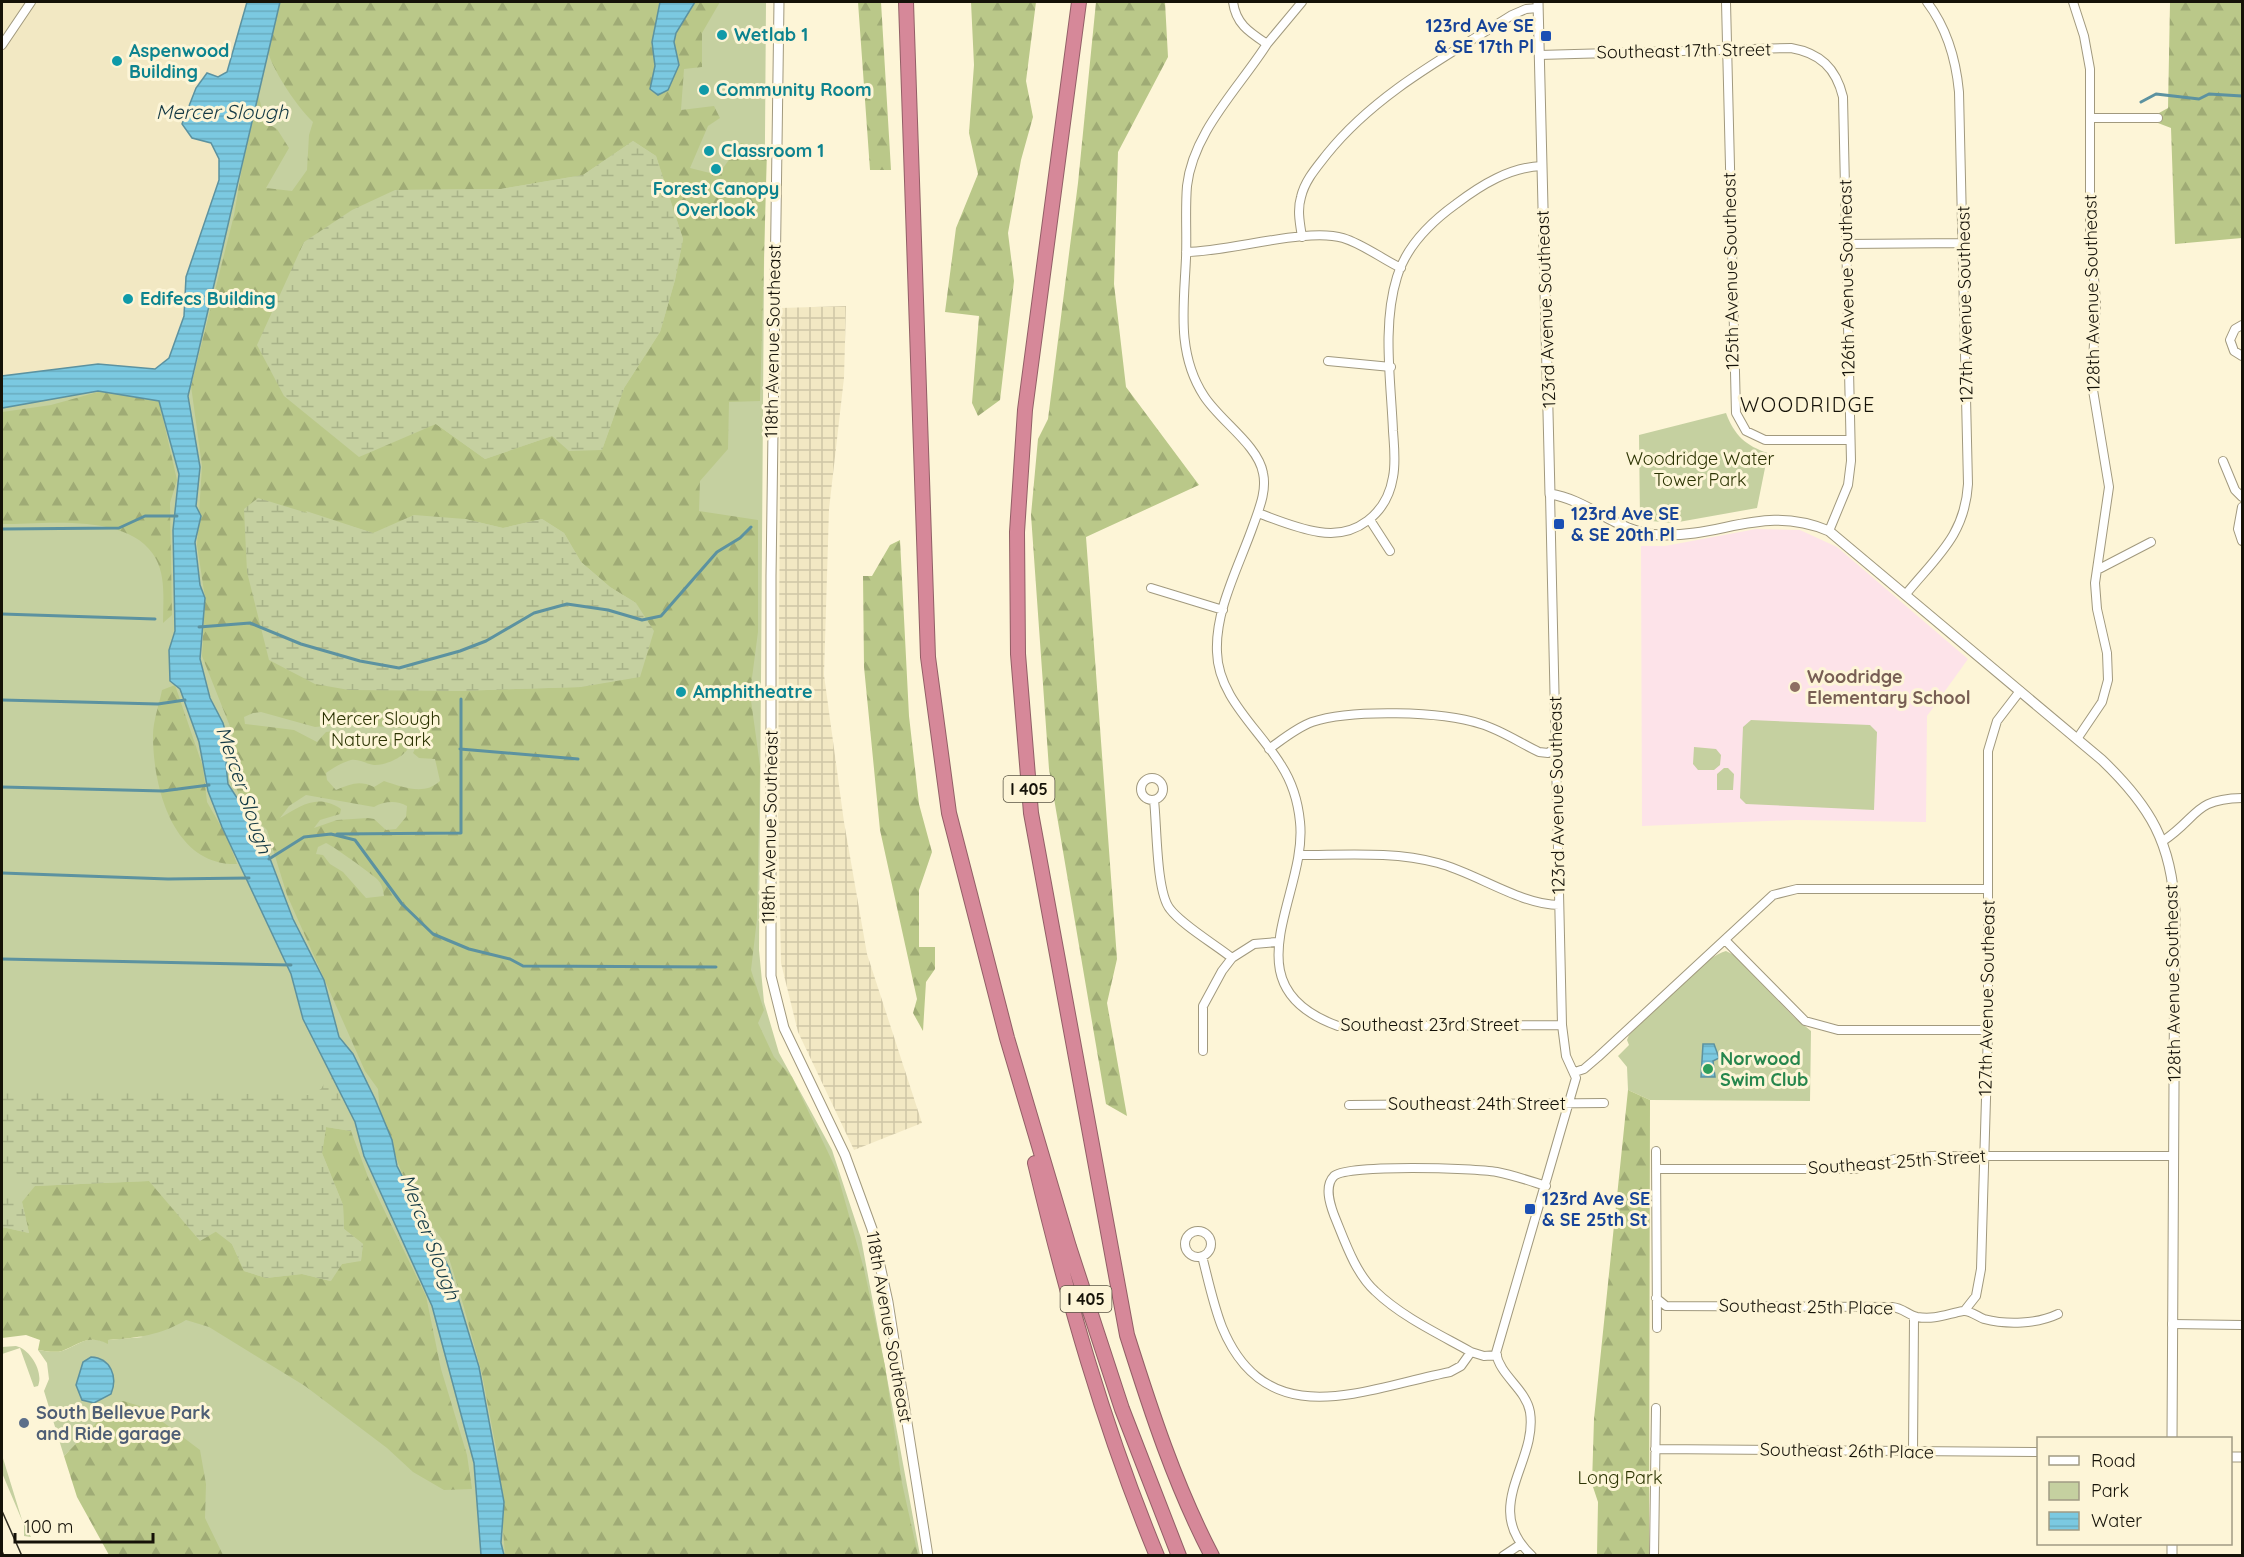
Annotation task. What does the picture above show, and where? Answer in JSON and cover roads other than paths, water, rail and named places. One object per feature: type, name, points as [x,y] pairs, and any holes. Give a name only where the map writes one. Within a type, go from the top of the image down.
[{"type":"highway","name":"I 405","points":[[906,2],[928,657],[949,813],[1006,1038],[1122,1409],[1179,1556]]},
{"type":"highway","name":"I 405","points":[[1078,2],[1025,410],[1017,591],[1022,720],[1031,813],[1126,1335],[1186,1506],[1212,1556]]},
{"type":"highway","points":[[1006,1038],[1073,1316],[1129,1488],[1156,1556]]},
{"type":"street","points":[[2,45],[32,2]]},
{"type":"street","name":"118th Avenue Southeast","points":[[779,2],[771,576],[771,976],[784,1028],[845,1155],[872,1228],[888,1302],[928,1556]]},
{"type":"street","points":[[1233,2],[1237,19],[1244,29],[1267,44]]},
{"type":"street","points":[[1203,1051],[1203,1006],[1222,971],[1232,958],[1254,944],[1277,942],[1300,855],[1300,824],[1295,793],[1269,748],[1238,707],[1220,672],[1217,654],[1223,610],[1258,513],[1264,481],[1257,456],[1211,408],[1201,392],[1188,361],[1182,326],[1186,204],[1192,161],[1216,117],[1267,44],[1302,2]]},
{"type":"street","name":"125th Avenue Southeast","points":[[1726,2],[1736,413],[1746,430],[1765,440],[1850,440]]},
{"type":"street","name":"127th Avenue Southeast","points":[[1906,594],[1958,530],[1967,501],[1965,243],[1957,74],[1940,24],[1927,2]]},
{"type":"street","name":"128th Avenue Southeast","points":[[2073,2],[2088,54],[2091,118],[2090,230],[2096,302],[2092,384],[2109,487],[2097,570],[2096,596],[2107,653],[2108,680],[2102,702],[2077,739],[2131,788],[2150,815],[2163,841],[2174,884],[2172,1437]]},
{"type":"street","points":[[1302,237],[1299,213],[1301,197],[1307,183],[1338,140],[1366,111],[1412,78],[1512,15],[1538,5]]},
{"type":"street","name":"123rd Avenue Southeast","points":[[1497,1355],[1497,1343],[1575,1084],[1575,1072],[1566,1056],[1562,1025],[1538,5]]},
{"type":"street","name":"Southeast 17th Street","points":[[1539,55],[1791,48],[1813,53],[1825,62]]},
{"type":"street","name":"126th Avenue Southeast","points":[[1825,62],[1835,74],[1843,97],[1851,474],[1829,531]]},
{"type":"street","points":[[2091,118],[2158,118]]},
{"type":"street","points":[[1258,513],[1319,532],[1346,531],[1359,528],[1370,520],[1385,502],[1394,477],[1391,303],[1401,268],[1420,237],[1468,195],[1518,169],[1542,166]]},
{"type":"street","points":[[1186,252],[1209,252],[1320,236],[1344,239],[1401,268]]},
{"type":"street","points":[[1846,244],[1965,243]]},
{"type":"street","points":[[2242,326],[2232,332],[2230,340],[2234,351],[2242,356]]},
{"type":"street","points":[[1328,361],[1391,368]]},
{"type":"street","points":[[2223,460],[2235,490],[2242,497]]},
{"type":"street","points":[[1550,494],[1572,500],[1608,521],[1648,535],[1679,535],[1776,519],[1803,521],[1829,531],[2077,739]]},
{"type":"street","points":[[2242,507],[2238,529],[2242,541]]},
{"type":"street","points":[[1370,520],[1390,551]]},
{"type":"street","points":[[2097,570],[2151,542]]},
{"type":"street","points":[[1151,588],[1223,610]]},
{"type":"street","name":"127th Avenue Southeast","points":[[1965,1310],[1976,1296],[1981,1277],[1988,1030],[1988,751],[1997,721],[2020,691]]},
{"type":"street","points":[[1269,748],[1314,721],[1345,716],[1401,714],[1468,720],[1484,725],[1539,752],[1554,749]]},
{"type":"street","points":[[2163,841],[2176,833],[2209,802],[2242,798]]},
{"type":"street","points":[[1154,800],[1162,887],[1166,903],[1176,915],[1232,958]]},
{"type":"street","points":[[1300,855],[1420,858],[1472,874],[1533,902],[1559,905]]},
{"type":"street","points":[[1575,1072],[1584,1069],[1598,1057],[1773,895],[1797,889],[1988,889]]},
{"type":"street","points":[[1725,940],[1788,1006],[1815,1025],[1838,1030],[1988,1030]]},
{"type":"street","name":"Southeast 23rd Street","points":[[1277,942],[1279,966],[1289,991],[1317,1017],[1338,1026],[1562,1025]]},
{"type":"street","name":"Southeast 24th Street","points":[[1349,1105],[1604,1103]]},
{"type":"street","points":[[1656,1151],[1657,1328]]},
{"type":"street","name":"Southeast 25th Street","points":[[1656,1169],[1855,1169],[1895,1159],[1984,1156],[2174,1156]]},
{"type":"street","points":[[1532,1556],[1521,1544],[1512,1522],[1510,1498],[1528,1441],[1529,1410],[1502,1368],[1497,1355],[1484,1356],[1471,1352],[1392,1305],[1373,1290],[1359,1270],[1330,1203],[1329,1187],[1332,1177],[1347,1170],[1362,1168],[1498,1172],[1546,1186]]},
{"type":"street","points":[[1202,1256],[1216,1308],[1231,1345],[1243,1363],[1270,1388],[1313,1398],[1350,1395],[1450,1372],[1461,1366],[1471,1352]]},
{"type":"street","name":"Southeast 25th Place","points":[[1656,1298],[1666,1306],[1892,1306],[1905,1309],[1914,1317],[1940,1318],[1965,1310]]},
{"type":"street","points":[[1965,1310],[1995,1321],[2037,1322],[2058,1314]]},
{"type":"street","points":[[1913,1451],[1914,1317]]},
{"type":"street","points":[[2172,1324],[2242,1325]]},
{"type":"street","points":[[1654,1556],[1656,1408]]},
{"type":"street","name":"Southeast 26th Place","points":[[1655,1449],[2037,1452]]},
{"type":"street","points":[[1503,1556],[1521,1544]]},
{"type":"water","name":"Mercer Slough","points":[[247,2],[280,2],[188,396],[200,467],[196,506],[201,516],[195,542],[200,585],[205,598],[200,659],[210,698],[223,723],[228,741],[226,765],[228,784],[261,835],[293,919],[324,980],[339,1037],[353,1054],[375,1099],[392,1140],[397,1166],[449,1268],[479,1367],[504,1502],[501,1543],[504,1555],[481,1555],[474,1463],[432,1306],[364,1156],[355,1122],[303,1019],[291,974],[222,827],[208,791],[199,742],[180,689],[170,681],[169,650],[175,631],[173,530],[179,474],[159,401],[98,391],[2,408],[2,376],[98,364],[155,369],[169,358],[184,316],[186,277],[219,180],[219,159],[211,143],[192,138],[182,124],[196,88],[207,73],[218,77],[227,72]]},
{"type":"water","points":[[660,2],[695,2],[676,33],[674,42],[679,65],[668,90],[658,95],[650,89],[655,66],[652,42]]},
{"type":"water","name":"Norwood Swim Club","points":[[1703,1044],[1714,1044],[1719,1058],[1713,1061],[1715,1077],[1701,1077]]},
{"type":"water","points":[[91,1357],[98,1358],[108,1365],[114,1381],[111,1394],[94,1403],[82,1400],[76,1385],[83,1362]]},
{"type":"waterway","points":[[2141,102],[2156,94],[2199,99],[2209,94],[2242,96]]},
{"type":"waterway","points":[[2,529],[119,528],[145,516],[177,516]]},
{"type":"waterway","points":[[199,627],[250,623],[301,644],[360,661],[399,668],[460,651],[486,641],[534,613],[567,604],[608,610],[642,620],[661,616],[717,552],[740,538],[751,527]]},
{"type":"waterway","points":[[2,614],[155,619]]},
{"type":"waterway","points":[[337,834],[461,833],[461,699]]},
{"type":"waterway","points":[[2,700],[158,704],[185,700]]},
{"type":"waterway","points":[[460,749],[578,759]]},
{"type":"waterway","points":[[2,787],[163,791],[209,785]]},
{"type":"waterway","points":[[269,859],[304,837],[331,834],[355,840],[402,904],[433,934],[469,949],[510,959],[523,966],[716,967]]},
{"type":"waterway","points":[[2,873],[168,879],[249,878]]},
{"type":"waterway","points":[[2,959],[291,965]]},
{"type":"tram line","points":[[2,1511],[22,1556]]},
{"type":"tram line","points":[[2,1551],[4,1556]]},
{"type":"place","name":"Wetlab 1","points":[[722,35]]},
{"type":"place","name":"123rd Ave SE & SE 17th Pl","points":[[1546,36]]},
{"type":"place","name":"Aspenwood Building","points":[[117,61]]},
{"type":"place","name":"Community Room","points":[[704,90]]},
{"type":"place","name":"Classroom 1","points":[[709,151]]},
{"type":"place","name":"Forest Canopy Overlook","points":[[716,169]]},
{"type":"place","name":"Edifecs Building","points":[[128,299]]},
{"type":"place","name":"123rd Ave SE & SE 20th Pl","points":[[1559,524]]},
{"type":"place","name":"Woodridge Elementary School","points":[[1795,687]]},
{"type":"place","name":"Amphitheatre","points":[[681,692]]},
{"type":"place","name":"Norwood Swim Club","points":[[1708,1069]]},
{"type":"place","name":"123rd Ave SE & SE 25th St","points":[[1530,1209]]},
{"type":"place","name":"South Bellevue Park and Ride garage","points":[[24,1423]]},
{"type":"district","name":"WOODRIDGE","points":[[1808,405]]},
{"type":"park label","name":"Woodridge Water Tower Park","points":[[1700,469]]},
{"type":"park label","name":"Mercer Slough Nature Park","points":[[381,729]]},
{"type":"park label","name":"Long Park","points":[[1620,1478]]}]
